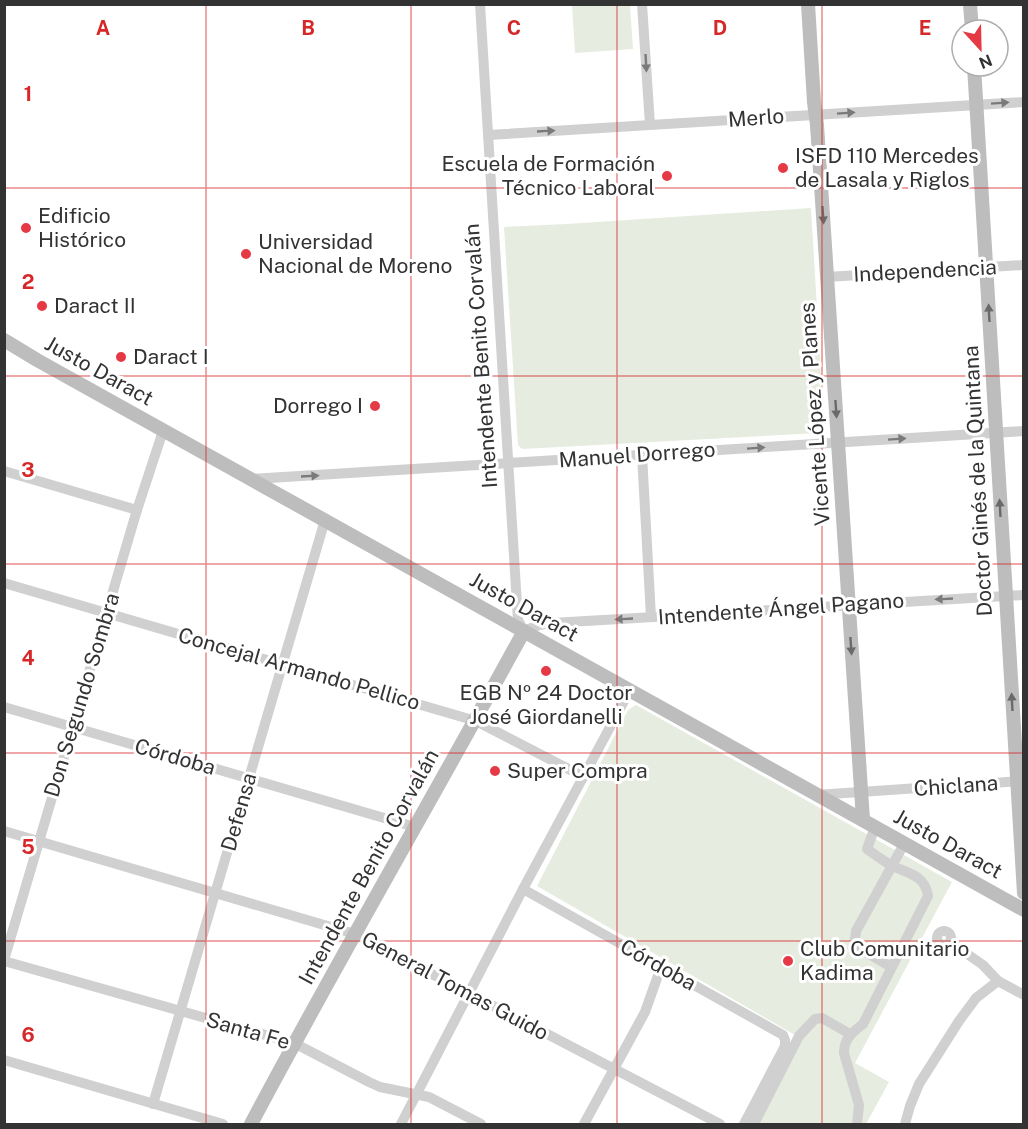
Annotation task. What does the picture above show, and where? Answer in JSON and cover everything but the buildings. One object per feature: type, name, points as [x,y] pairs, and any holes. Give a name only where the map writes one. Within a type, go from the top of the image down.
[{"type":"street","name":"Intendente Benito Corvalán","points":[[251,1125],[294,1043],[524,632],[518,620],[480,4]]},
{"type":"street","points":[[642,4],[650,125]]},
{"type":"street","name":"Vicente López y Planes","points":[[808,4],[861,792],[869,824]]},
{"type":"street","name":"Doctor Ginés de la Quintana","points":[[975,78],[1005,596],[1020,782],[1023,893]]},
{"type":"street","name":"Merlo","points":[[488,135],[1023,102]]},
{"type":"street","name":"Independencia","points":[[827,277],[1023,266]]},
{"type":"street","name":"Justo Daract","points":[[4,340],[1023,910]]},
{"type":"street","name":"Don Segundo Sombra","points":[[4,961],[163,431]]},
{"type":"street","name":"Manuel Dorrego","points":[[251,479],[1023,431]]},
{"type":"street","points":[[642,455],[651,617]]},
{"type":"street","points":[[4,471],[138,510]]},
{"type":"street","name":"Defensa","points":[[153,1104],[325,520]]},
{"type":"street","name":"Concejal Armando Pellico","points":[[4,583],[476,721],[585,777]]},
{"type":"street","name":"Intendente Ángel Pagano","points":[[524,632],[539,625],[552,623],[1023,594]]},
{"type":"street","points":[[401,1125],[630,690]]},
{"type":"street","name":"Córdoba","points":[[4,707],[415,827]]},
{"type":"street","name":"Chiclana","points":[[816,795],[1020,782]]},
{"type":"street","points":[[857,1125],[859,1104],[844,1047],[850,1034],[863,1024],[928,896],[924,884],[912,873],[892,866],[867,849],[869,824]]},
{"type":"street","name":"General Tomas Guido","points":[[4,831],[355,934],[720,1125]]},
{"type":"street","points":[[891,967],[857,947],[855,940],[856,931],[904,844]]},
{"type":"street","name":"Córdoba","points":[[523,890],[783,1035],[785,1046],[744,1125]]},
{"type":"street","points":[[950,942],[983,965],[998,981],[1023,995]]},
{"type":"street","name":"Santa Fe","points":[[4,961],[294,1043],[380,1087],[429,1097],[481,1125]]},
{"type":"street","points":[[584,1125],[645,1012],[660,967]]},
{"type":"street","points":[[905,1125],[910,1106],[920,1084],[959,1021],[976,998],[998,981]]},
{"type":"street","points":[[754,1125],[799,1036],[807,1026],[815,1019],[822,1018],[850,1034]]},
{"type":"street","points":[[4,1060],[223,1125]]},
{"type":"shaded area","points":[[572,5],[630,5],[633,49],[575,53]]},
{"type":"shaded area","points":[[811,208],[824,425],[818,433],[522,449],[518,445],[504,227]]},
{"type":"shaded area","name":"Club Comunitario Kadima","points":[[636,705],[952,882],[855,1063],[889,1082],[866,1124],[750,1124],[795,1035],[537,886],[628,710]]},
{"type":"place","name":"ISFD 110 Mercedes de Lasala y Riglos","points":[[783,168]]},
{"type":"place","name":"Escuela de Formación Técnico Laboral","points":[[667,176]]},
{"type":"place","name":"Edificio Histórico","points":[[26,228]]},
{"type":"place","name":"Universidad Nacional de Moreno","points":[[246,254]]},
{"type":"place","name":"Daract II","points":[[42,306]]},
{"type":"place","name":"Daract I","points":[[121,357]]},
{"type":"place","name":"Dorrego I","points":[[375,406]]},
{"type":"place","name":"EGB Nº 24 Doctor José Giordanelli","points":[[546,671]]},
{"type":"place","name":"Super Compra","points":[[495,771]]},
{"type":"place","name":"Club Comunitario Kadima","points":[[788,961]]}]
